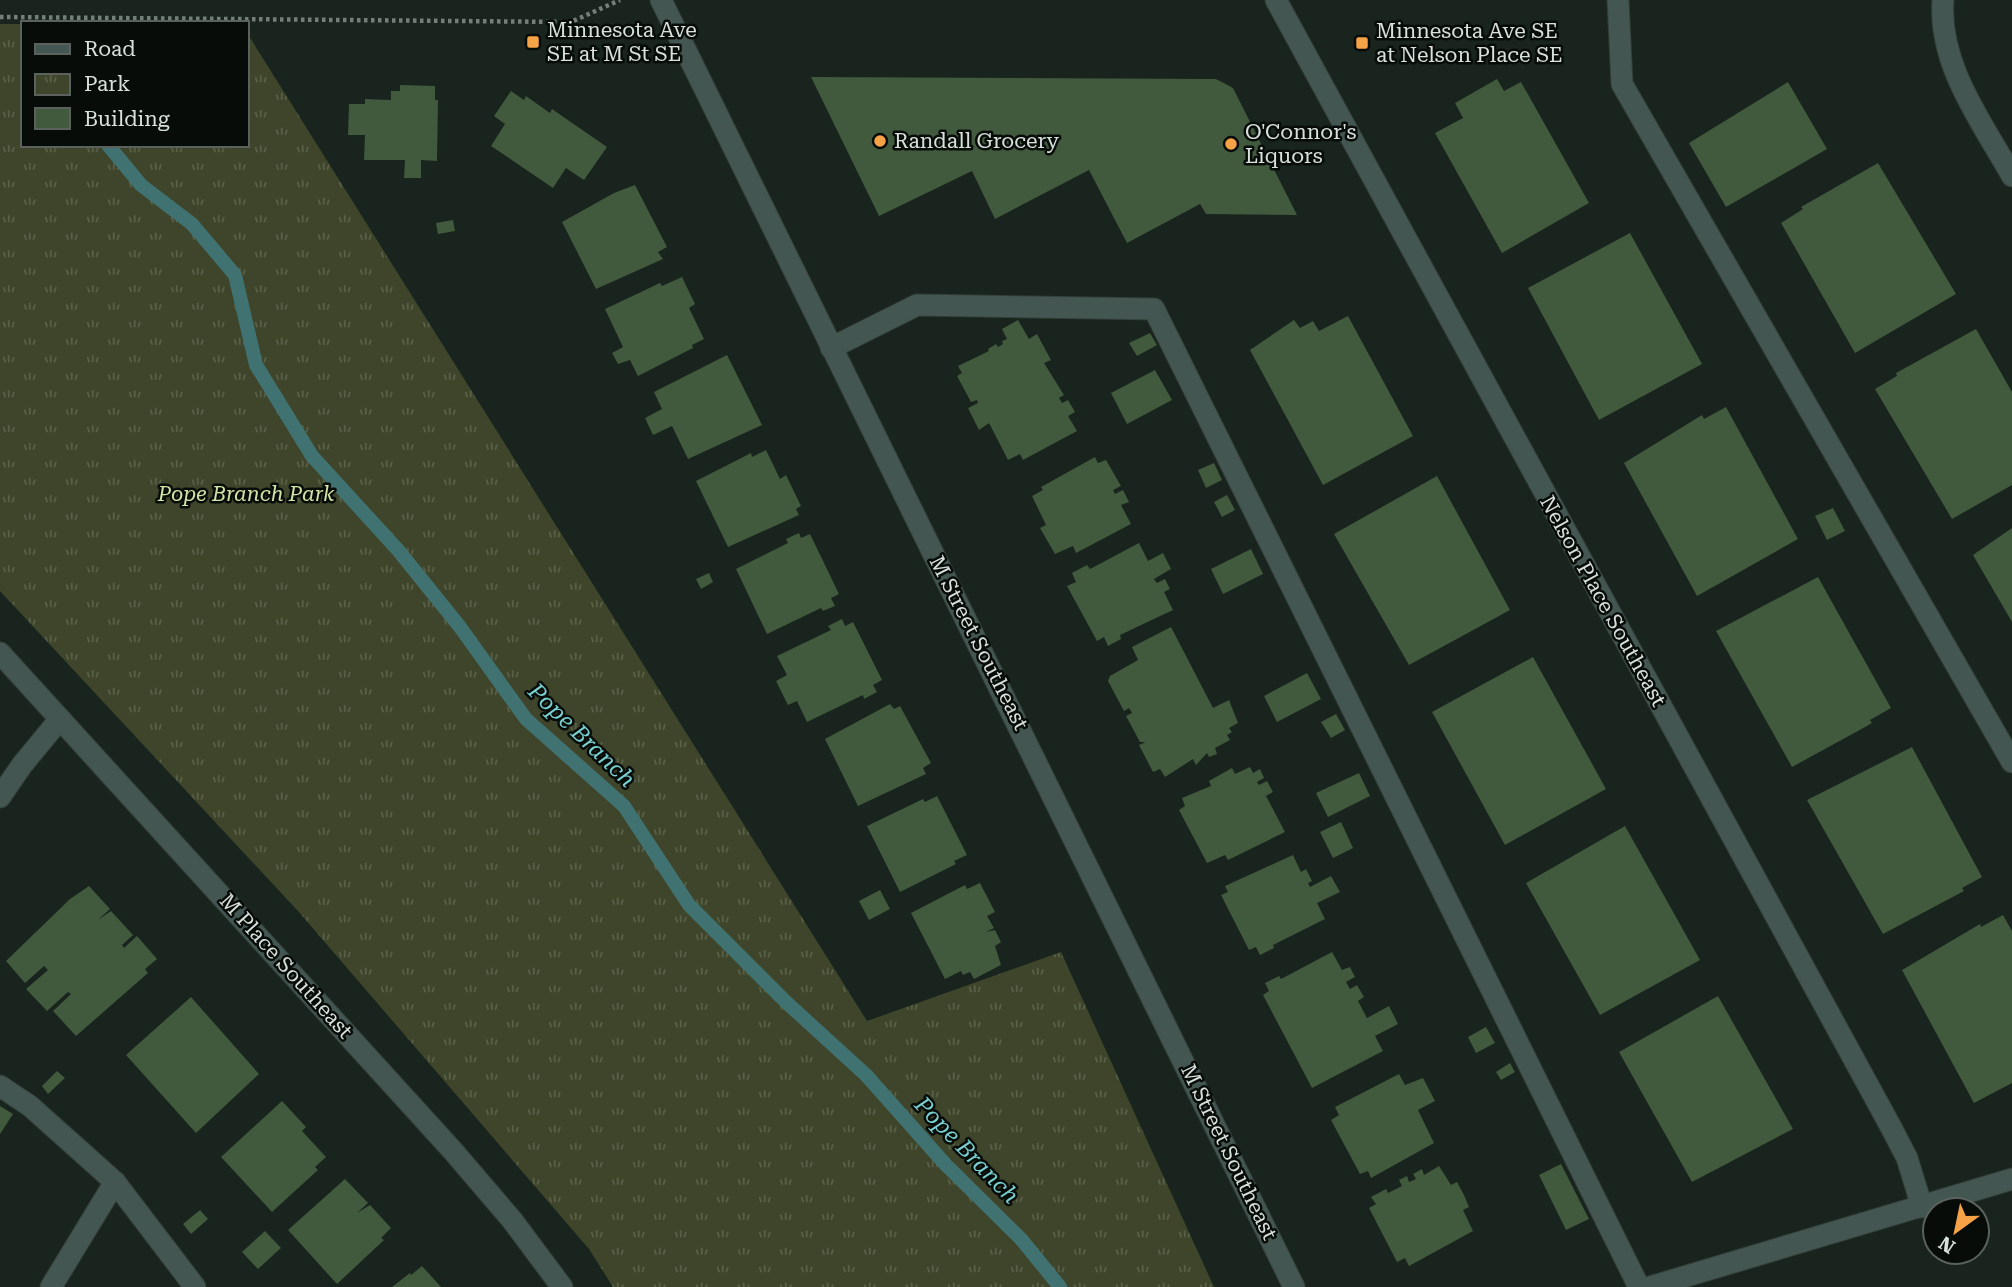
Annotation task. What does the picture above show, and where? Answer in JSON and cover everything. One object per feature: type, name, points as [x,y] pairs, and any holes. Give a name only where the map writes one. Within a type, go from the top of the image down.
[{"type":"street","name":"M Street Southeast","points":[[661,0],[1294,1287]]},
{"type":"street","name":"Nelson Place Southeast","points":[[1276,0],[1892,1129],[1907,1158],[1921,1204]]},
{"type":"street","points":[[1618,0],[1622,84],[2012,762]]},
{"type":"street","points":[[1943,0],[1946,45],[1957,79],[2012,176]]},
{"type":"street","points":[[831,348],[917,305],[1154,309],[1639,1287]]},
{"type":"street","name":"M Place Southeast","points":[[0,653],[453,1151],[512,1220],[562,1287]]},
{"type":"street","points":[[0,797],[60,719]]},
{"type":"street","points":[[0,1086],[30,1106],[116,1182],[195,1287]]},
{"type":"street","points":[[1957,1196],[2012,1179]]},
{"type":"street","points":[[51,1287],[116,1182]]},
{"type":"street","points":[[1650,1287],[1921,1207]]},
{"type":"path","points":[[0,17],[571,22],[620,0]]},
{"type":"green space","name":"Pope Branch Park","points":[[0,24],[21,24],[21,147],[248,147],[248,35],[867,1021],[1061,952],[1214,1287],[613,1287],[589,1249],[298,911],[0,591]]},
{"type":"building","points":[[811,77],[1216,79],[1233,88],[1297,215],[1206,214],[1200,204],[1127,243],[1089,170],[995,219],[972,171],[879,216]]},
{"type":"building","points":[[1497,79],[1504,91],[1521,82],[1589,203],[1502,253],[1435,133],[1463,118],[1455,103]]},
{"type":"building","points":[[1788,82],[1827,149],[1726,207],[1689,143]]},
{"type":"building","points":[[400,85],[435,86],[435,100],[438,100],[437,161],[421,160],[421,178],[404,178],[405,160],[364,160],[365,135],[348,135],[349,104],[365,104],[365,99],[391,100],[391,91],[400,91]]},
{"type":"building","points":[[511,91],[524,100],[526,96],[550,113],[552,109],[607,147],[584,180],[566,168],[553,188],[491,146],[505,124],[494,116]]},
{"type":"building","points":[[1878,163],[1956,294],[1855,353],[1781,223],[1803,209],[1801,207]]},
{"type":"building","points":[[635,185],[667,247],[658,252],[663,259],[596,289],[562,222],[614,193]]},
{"type":"building","points":[[453,220],[455,231],[438,234],[436,223]]},
{"type":"building","points":[[1630,233],[1702,364],[1599,420],[1528,288]]},
{"type":"building","points":[[682,277],[695,304],[689,308],[704,339],[692,345],[693,348],[638,376],[630,360],[618,364],[612,353],[623,347],[605,309],[660,283],[662,286]]},
{"type":"building","points":[[1348,316],[1413,436],[1323,485],[1250,350],[1294,320],[1300,328],[1313,321],[1319,331]]},
{"type":"building","points":[[1018,320],[1029,339],[1037,334],[1051,360],[1044,363],[1064,395],[1059,398],[1062,403],[1068,400],[1075,412],[1068,416],[1077,431],[1023,460],[1020,454],[1008,460],[989,423],[979,430],[968,408],[978,403],[977,400],[971,402],[957,376],[962,373],[958,366],[989,351],[988,349],[996,344],[998,347],[1003,344],[1002,341],[1007,339],[1002,329]]},
{"type":"building","points":[[1976,329],[2012,392],[2012,485],[1952,519],[1875,389],[1897,376],[1896,373]]},
{"type":"building","points":[[1150,333],[1157,345],[1137,356],[1129,343]]},
{"type":"building","points":[[727,355],[762,425],[688,459],[672,426],[653,435],[645,418],[662,409],[654,392]]},
{"type":"building","points":[[1155,370],[1172,400],[1127,424],[1111,393]]},
{"type":"building","points":[[1726,407],[1798,539],[1697,596],[1624,463],[1702,415],[1704,419]]},
{"type":"building","points":[[766,450],[780,479],[786,475],[801,506],[796,509],[799,515],[728,547],[696,481],[751,453],[752,457]]},
{"type":"building","points":[[1095,457],[1098,463],[1106,460],[1121,486],[1113,490],[1115,494],[1123,490],[1129,502],[1121,505],[1131,524],[1076,553],[1073,546],[1055,554],[1040,528],[1046,525],[1032,496],[1043,490],[1041,487]]},
{"type":"building","points":[[1214,463],[1222,480],[1206,488],[1198,470]]},
{"type":"building","points":[[1437,476],[1510,610],[1409,665],[1334,534]]},
{"type":"building","points":[[1227,495],[1235,510],[1222,517],[1214,502]]},
{"type":"building","points":[[1833,508],[1845,531],[1827,540],[1815,516]]},
{"type":"building","points":[[2012,528],[2012,622],[1973,555]]},
{"type":"building","points":[[799,533],[801,538],[810,534],[839,594],[831,598],[835,606],[823,611],[821,608],[767,634],[736,569],[788,543],[786,539]]},
{"type":"building","points":[[1139,543],[1148,561],[1163,553],[1171,569],[1154,579],[1157,583],[1165,579],[1170,589],[1164,592],[1173,610],[1120,635],[1121,639],[1108,646],[1104,637],[1097,641],[1067,586],[1076,582],[1072,573],[1087,565],[1090,569]]},
{"type":"building","points":[[1251,549],[1263,574],[1223,594],[1211,569]]},
{"type":"building","points":[[709,573],[713,582],[701,589],[696,579]]},
{"type":"building","points":[[1818,577],[1891,708],[1870,720],[1872,723],[1867,726],[1792,767],[1716,631]]},
{"type":"building","points":[[842,619],[845,626],[853,622],[882,680],[873,685],[877,692],[864,699],[863,695],[807,722],[797,701],[788,705],[776,681],[787,675],[777,656],[831,630],[828,626]]},
{"type":"building","points":[[1171,627],[1213,708],[1229,700],[1238,723],[1229,728],[1232,732],[1227,735],[1230,740],[1215,748],[1217,754],[1209,757],[1207,753],[1196,765],[1193,759],[1165,777],[1160,769],[1153,772],[1139,745],[1146,742],[1140,742],[1126,716],[1132,713],[1129,708],[1124,711],[1108,681],[1110,676],[1138,660],[1132,647]]},
{"type":"building","points":[[1533,657],[1606,789],[1505,845],[1432,712]]},
{"type":"building","points":[[1307,673],[1321,699],[1277,722],[1264,696]]},
{"type":"building","points":[[890,704],[894,709],[900,706],[931,763],[923,768],[926,774],[858,806],[825,739]]},
{"type":"building","points":[[1336,714],[1345,730],[1331,738],[1321,722]]},
{"type":"building","points":[[1912,747],[1982,877],[1962,888],[1964,891],[1883,934],[1807,800]]},
{"type":"building","points":[[1250,767],[1253,773],[1260,769],[1264,778],[1257,782],[1259,785],[1267,781],[1273,792],[1266,796],[1285,832],[1228,860],[1225,855],[1207,863],[1179,810],[1185,806],[1182,798],[1211,786],[1209,781],[1232,768],[1235,774]]},
{"type":"building","points":[[1359,773],[1370,796],[1328,817],[1316,793]]},
{"type":"building","points":[[937,796],[967,855],[954,861],[956,864],[900,892],[867,826],[923,799],[925,802]]},
{"type":"building","points":[[1341,822],[1353,848],[1333,858],[1320,832]]},
{"type":"building","points":[[1625,826],[1700,960],[1600,1015],[1526,883]]},
{"type":"building","points":[[1293,855],[1301,872],[1306,869],[1312,881],[1308,883],[1310,887],[1331,876],[1340,892],[1317,903],[1325,919],[1273,945],[1274,948],[1260,955],[1256,947],[1249,950],[1221,895],[1228,892],[1225,886]]},
{"type":"building","points":[[980,883],[995,912],[987,916],[994,928],[986,932],[995,930],[1001,942],[995,946],[1001,965],[974,979],[970,972],[963,975],[961,971],[945,979],[911,913],[965,885],[967,889]]},
{"type":"building","points":[[89,886],[110,909],[98,920],[111,911],[133,935],[122,945],[124,948],[137,936],[157,959],[145,969],[148,973],[76,1036],[53,1011],[71,994],[68,992],[47,1011],[26,989],[48,970],[44,966],[25,983],[6,961],[70,899]]},
{"type":"building","points":[[880,890],[890,909],[869,920],[859,901]]},
{"type":"building","points":[[2003,915],[2012,931],[2012,1083],[1974,1103],[1902,970],[1980,924],[1981,927]]},
{"type":"building","points":[[1332,952],[1342,970],[1350,967],[1355,977],[1346,982],[1350,989],[1357,985],[1364,997],[1358,1001],[1367,1018],[1389,1006],[1398,1024],[1375,1036],[1383,1051],[1312,1088],[1263,995],[1269,991],[1265,983],[1279,976],[1281,979]]},
{"type":"building","points":[[1718,996],[1793,1129],[1692,1182],[1619,1052]]},
{"type":"building","points":[[191,997],[259,1074],[196,1133],[126,1055]]},
{"type":"building","points":[[1486,1027],[1495,1043],[1476,1053],[1468,1037]]},
{"type":"building","points":[[1510,1063],[1515,1072],[1501,1080],[1496,1072]]},
{"type":"building","points":[[57,1071],[65,1078],[48,1094],[42,1086]]},
{"type":"building","points":[[1399,1074],[1405,1085],[1423,1078],[1435,1101],[1418,1110],[1434,1143],[1371,1178],[1368,1171],[1360,1174],[1331,1120],[1339,1115],[1335,1107]]},
{"type":"building","points":[[282,1101],[306,1127],[302,1131],[326,1157],[315,1167],[318,1170],[272,1212],[221,1157]]},
{"type":"building","points":[[0,1106],[13,1114],[0,1134]]},
{"type":"building","points":[[1561,1164],[1589,1219],[1566,1230],[1539,1175]]},
{"type":"building","points":[[1439,1166],[1451,1185],[1457,1182],[1464,1195],[1469,1207],[1463,1210],[1473,1231],[1409,1266],[1405,1258],[1397,1262],[1369,1208],[1376,1204],[1371,1197],[1386,1189],[1388,1193],[1402,1186],[1399,1180],[1407,1176],[1409,1182],[1416,1179],[1413,1174],[1422,1169],[1424,1175]]},
{"type":"building","points":[[345,1179],[368,1203],[357,1213],[370,1205],[391,1228],[381,1238],[384,1240],[337,1284],[288,1230]]},
{"type":"building","points":[[200,1210],[208,1219],[191,1234],[183,1224]]},
{"type":"building","points":[[265,1231],[281,1248],[258,1269],[242,1252]]},
{"type":"building","points":[[422,1266],[441,1287],[392,1287],[410,1273],[411,1275]]},
{"type":"waterway","name":"Pope Branch","points":[[110,147],[141,185],[192,224],[235,275],[256,365],[312,456],[398,550],[460,627],[526,719],[624,806],[689,905],[786,1002],[866,1075],[946,1165],[1021,1239],[1060,1287]]},
{"type":"place","name":"Minnesota Ave SE at M St SE","points":[[533,42]]},
{"type":"place","name":"Minnesota Ave SE at Nelson Place SE","points":[[1362,43]]},
{"type":"place","name":"Randall Grocery","points":[[880,141]]},
{"type":"place","name":"O'Connor's Liquors","points":[[1231,144]]}]
